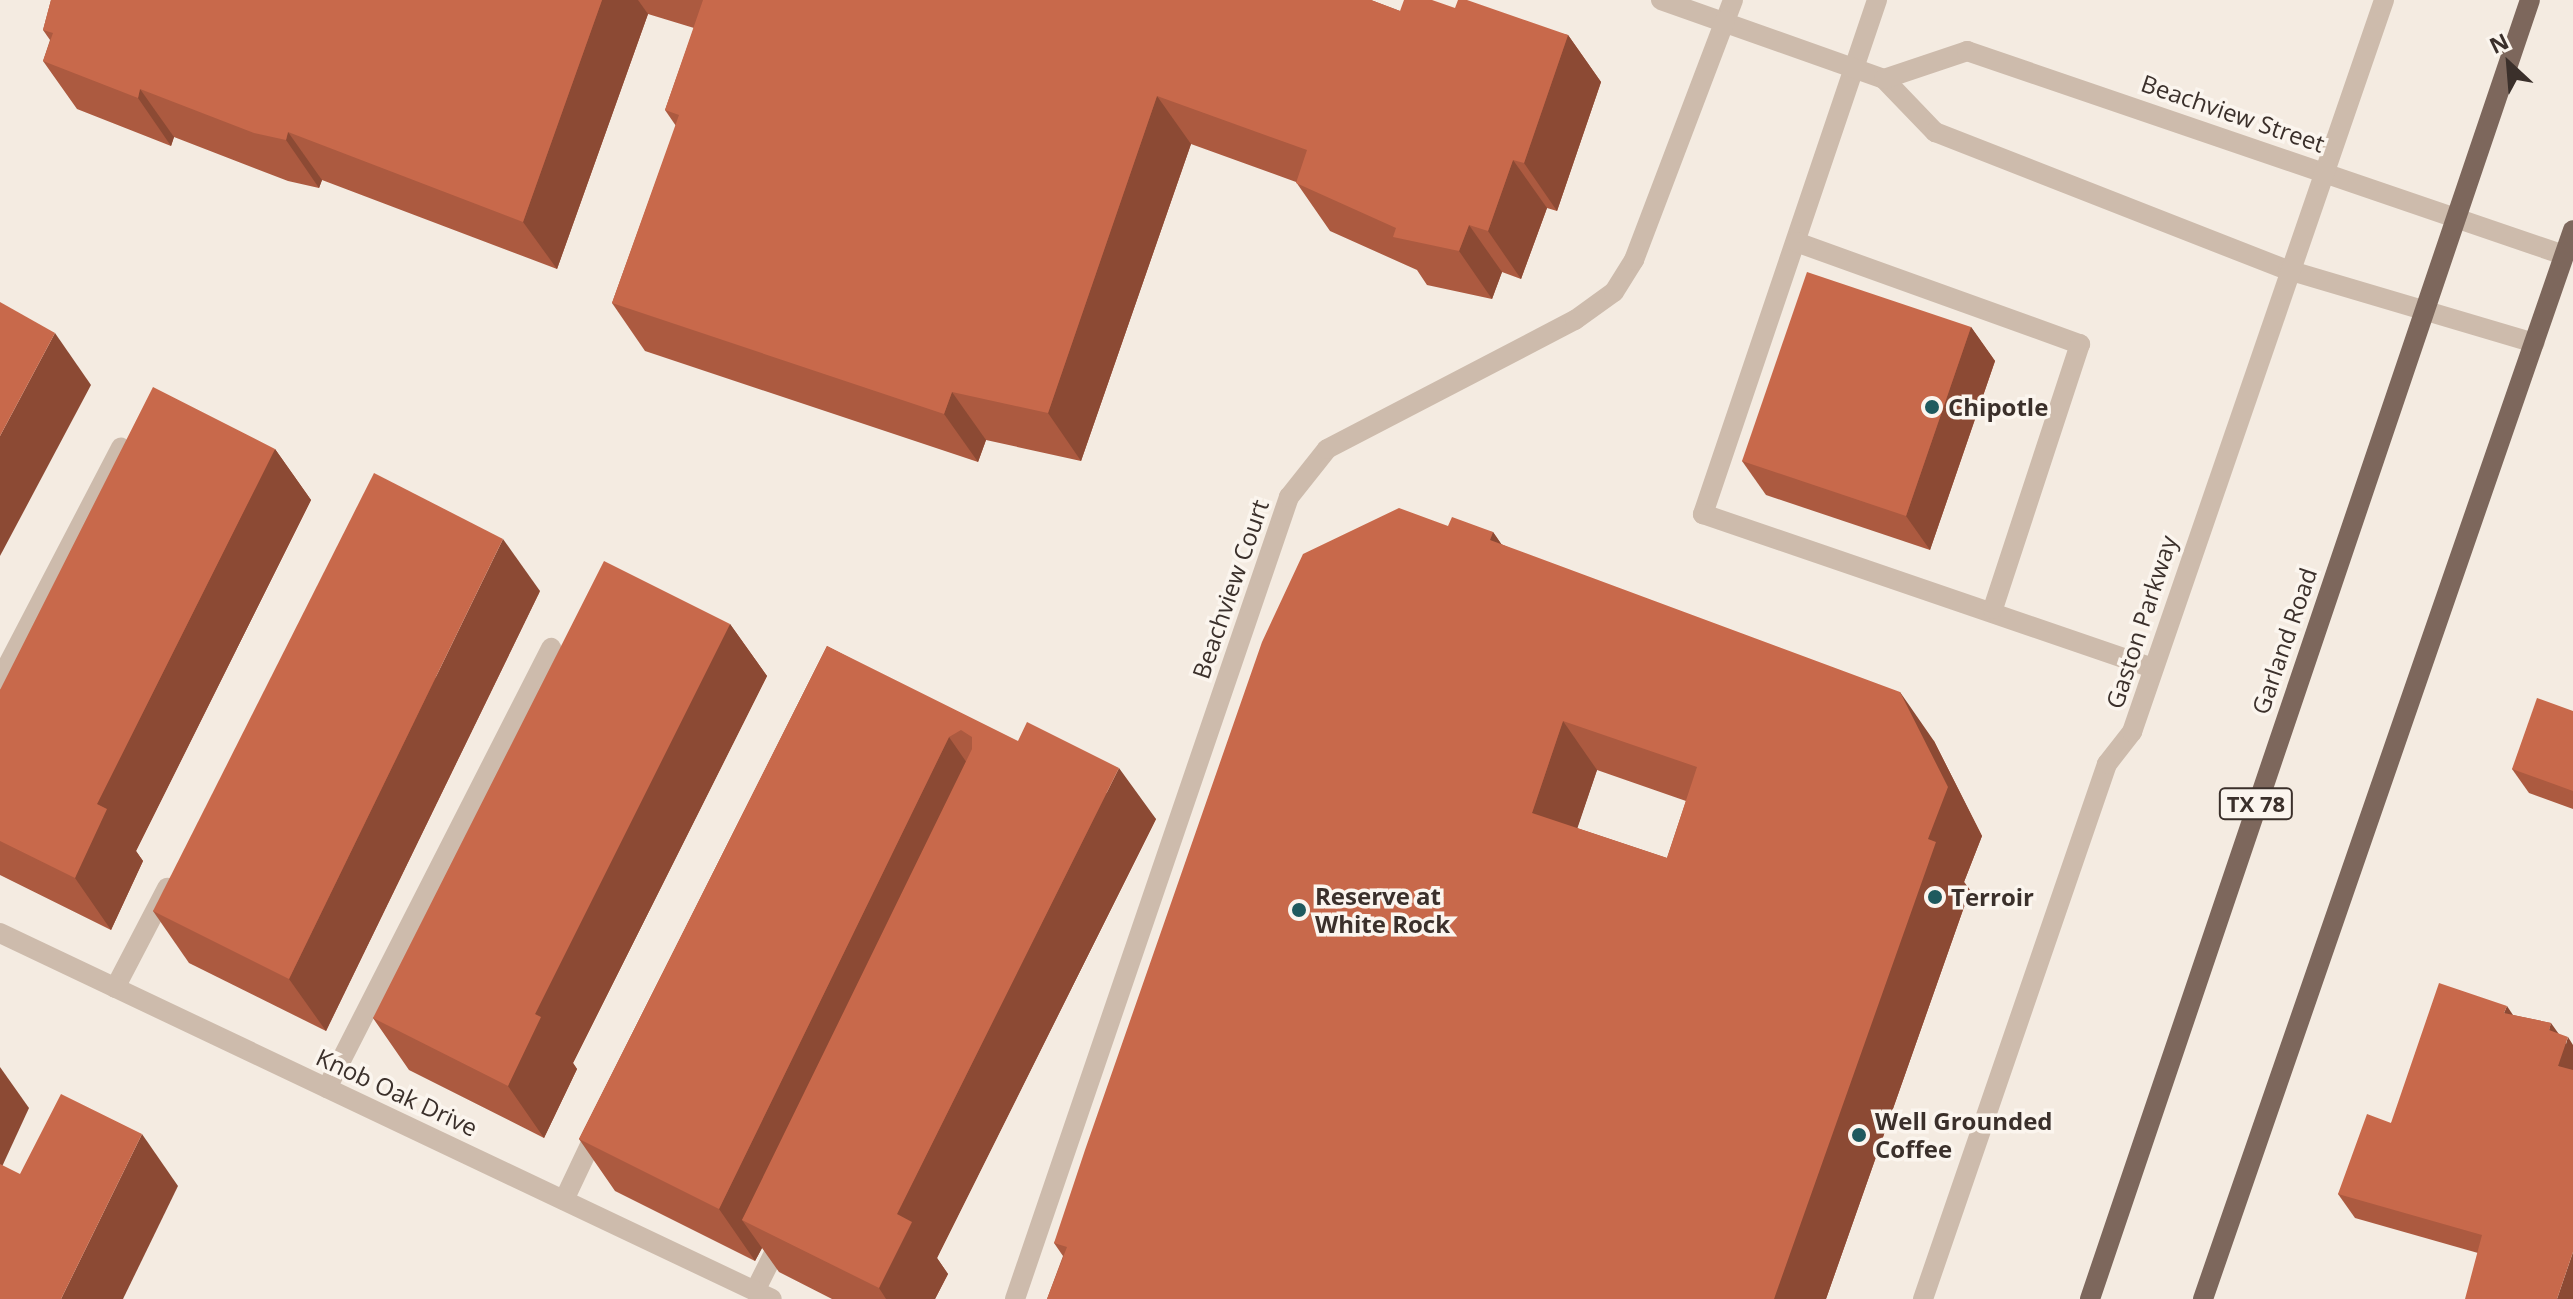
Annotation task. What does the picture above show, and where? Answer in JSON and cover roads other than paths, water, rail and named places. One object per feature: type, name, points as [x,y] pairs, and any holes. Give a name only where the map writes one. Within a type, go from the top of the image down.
[{"type":"main road","name":"Garland Road","points":[[2090,1299],[2530,0]]},
{"type":"main road","points":[[2203,1299],[2573,230]]},
{"type":"street","points":[[1661,0],[1884,79],[1935,132],[2288,270],[2534,343]]},
{"type":"street","name":"Beachview Court","points":[[1015,1299],[1289,497],[1327,449],[1575,320],[1614,292],[1634,260],[1733,0]]},
{"type":"street","points":[[1877,0],[1703,514],[1993,609],[2153,668]]},
{"type":"street","name":"Gaston Parkway","points":[[1923,1299],[2107,764],[2132,732],[2288,270],[2384,0]]},
{"type":"street","name":"Beachview Street","points":[[1884,79],[1967,51],[2564,255]]},
{"type":"street","points":[[1796,242],[2080,344],[1993,609]]},
{"type":"street","points":[[0,680],[121,448]]},
{"type":"street","points":[[327,1088],[551,648]]},
{"type":"street","points":[[115,988],[182,860]]},
{"type":"street","name":"Knob Oak Drive","points":[[0,933],[764,1295]]},
{"type":"street","points":[[564,1200],[611,1101]]},
{"type":"street","points":[[764,1295],[790,1220]]},
{"type":"place","name":"Chipotle","points":[[1932,407]]},
{"type":"place","name":"Terroir","points":[[1935,897]]},
{"type":"place","name":"Reserve at White Rock","points":[[1299,910]]},
{"type":"place","name":"Well Grounded Coffee","points":[[1859,1135]]}]
